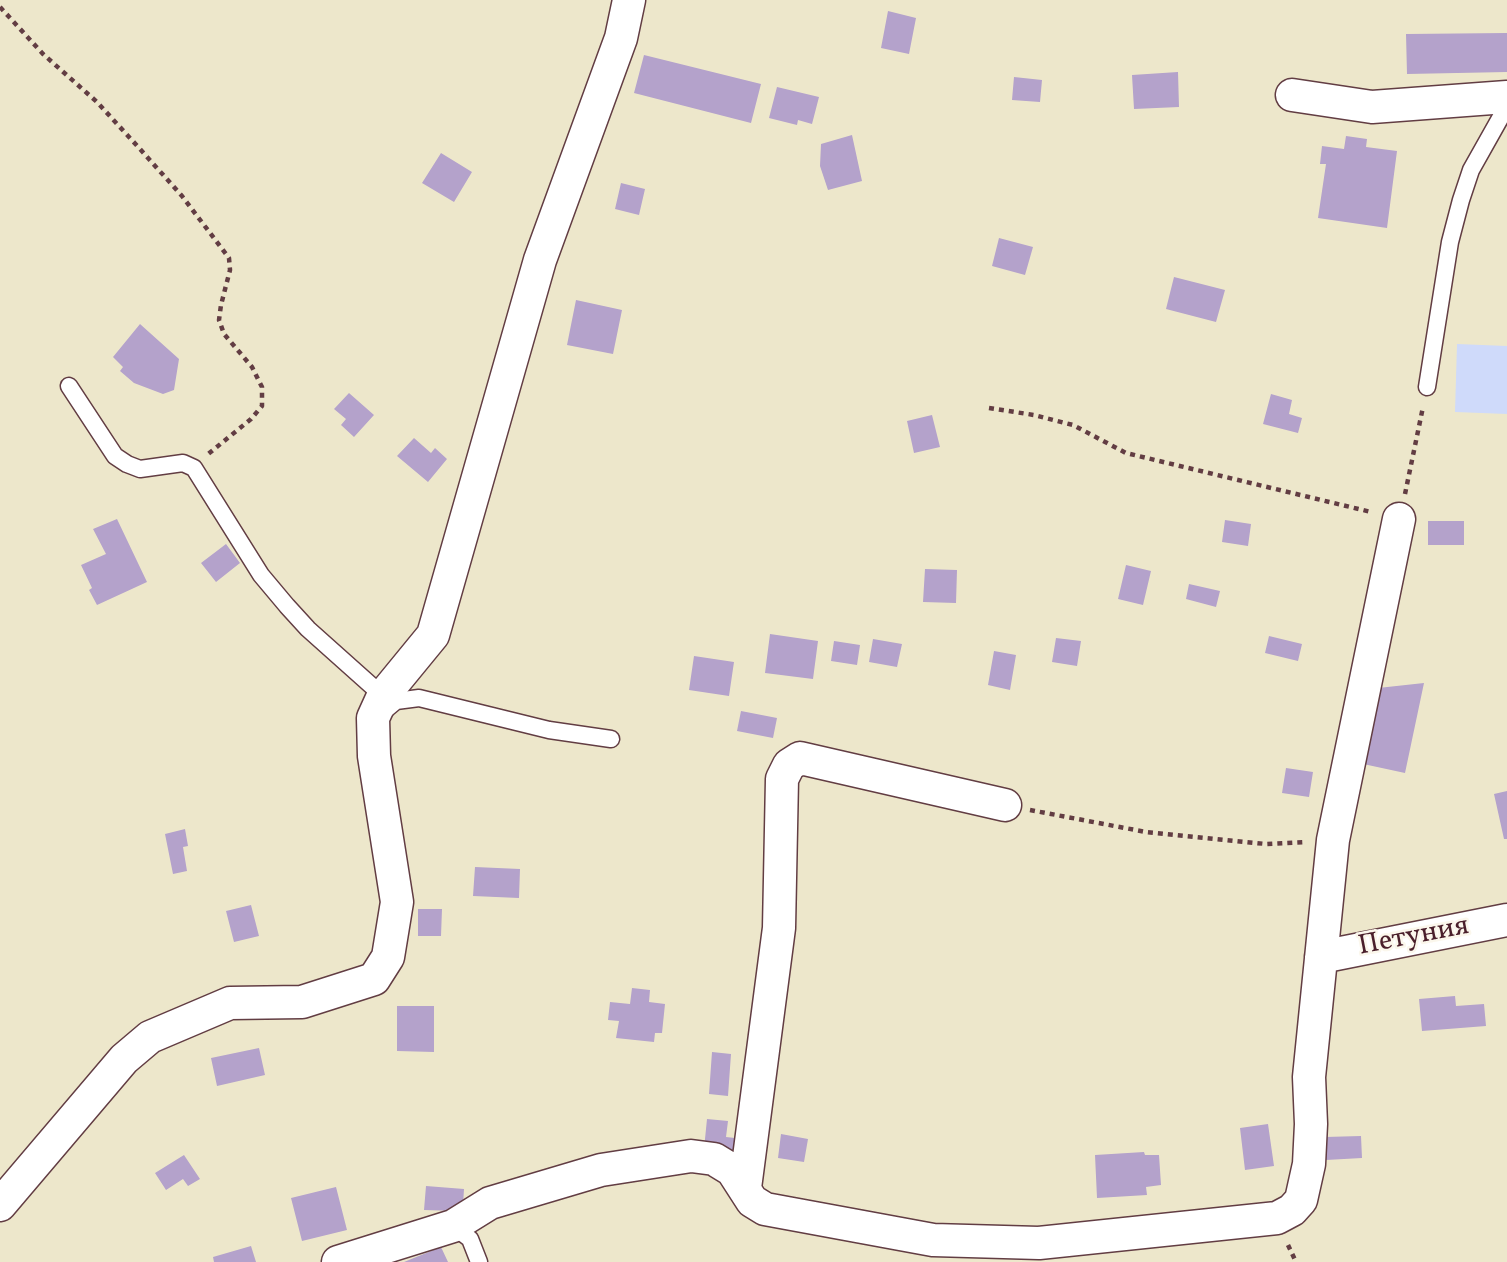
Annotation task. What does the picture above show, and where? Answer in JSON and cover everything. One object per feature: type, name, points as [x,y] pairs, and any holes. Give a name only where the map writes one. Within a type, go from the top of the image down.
[{"type":"street","points":[[0,1205],[124,1059],[150,1037],[230,1003],[302,1002],[374,979],[388,957],[397,902],[374,756],[378,707],[433,635],[540,260],[621,38],[629,0]]},
{"type":"street","points":[[1292,95],[1372,107],[1507,97]]},
{"type":"street","points":[[338,1262],[453,1226],[491,1203],[601,1170],[691,1156],[714,1158],[732,1170],[752,1201],[765,1209],[933,1240],[1037,1253],[1276,1218],[1292,1210],[1301,1200],[1309,1164],[1309,1077],[1333,840],[1399,519]]},
{"type":"street","points":[[745,1188],[779,928],[782,779],[789,765],[800,758],[1005,805]]},
{"type":"street","name":"Петуния","points":[[1321,957],[1507,920]]},
{"type":"lane","points":[[1427,387],[1448,254],[1461,200],[1471,170],[1507,106]]},
{"type":"lane","points":[[69,386],[115,456],[127,464],[140,469],[183,463],[194,468],[261,575],[378,707],[419,698],[549,730],[611,739]]},
{"type":"lane","points":[[453,1226],[470,1239],[479,1262]]},
{"type":"path","points":[[0,7],[43,54],[97,102],[123,130],[182,196],[229,258],[230,271],[220,304],[219,320],[224,334],[252,367],[262,387],[262,406],[194,468]]},
{"type":"path","points":[[989,408],[1073,425],[1126,453],[1399,519],[1427,387]]},
{"type":"path","points":[[1005,805],[1146,832],[1266,844],[1333,840]]},
{"type":"shaded area","points":[[1457,344],[1507,346],[1507,414],[1455,412]]},
{"type":"building","points":[[888,11],[916,18],[909,54],[881,48]]},
{"type":"building","points":[[1507,33],[1507,72],[1407,74],[1406,34]]},
{"type":"building","points":[[644,55],[761,84],[751,123],[634,93]]},
{"type":"building","points":[[1178,72],[1179,107],[1134,109],[1132,75]]},
{"type":"building","points":[[1014,77],[1042,80],[1040,102],[1012,100]]},
{"type":"building","points":[[777,87],[819,97],[812,124],[798,120],[797,125],[769,118]]},
{"type":"building","points":[[852,135],[862,181],[828,190],[820,166],[821,144]]},
{"type":"building","points":[[1346,136],[1367,139],[1366,147],[1397,151],[1387,228],[1318,218],[1326,164],[1320,164],[1322,146],[1344,149]]},
{"type":"building","points":[[441,153],[472,172],[454,202],[422,183]]},
{"type":"building","points":[[621,183],[645,189],[639,215],[615,209]]},
{"type":"building","points":[[999,238],[1033,247],[1025,275],[992,266]]},
{"type":"building","points":[[1174,277],[1225,290],[1216,322],[1166,309]]},
{"type":"building","points":[[576,300],[622,310],[613,354],[567,345]]},
{"type":"building","points":[[140,324],[179,359],[174,390],[163,394],[134,383],[120,371],[123,367],[113,357]]},
{"type":"building","points":[[349,393],[374,415],[354,437],[341,425],[346,419],[334,409]]},
{"type":"building","points":[[1271,394],[1292,400],[1289,414],[1302,418],[1298,433],[1263,424]]},
{"type":"building","points":[[932,415],[940,447],[914,453],[907,421]]},
{"type":"building","points":[[414,438],[431,453],[435,448],[447,459],[428,482],[397,456]]},
{"type":"building","points":[[117,519],[147,582],[97,605],[81,565],[106,554],[93,529]]},
{"type":"building","points":[[1225,520],[1251,524],[1248,546],[1222,542]]},
{"type":"building","points":[[1428,521],[1464,521],[1464,545],[1428,545]]},
{"type":"building","points":[[226,544],[240,563],[216,582],[201,563]]},
{"type":"building","points":[[1126,565],[1151,571],[1143,605],[1118,599]]},
{"type":"building","points":[[925,569],[957,570],[956,603],[923,602]]},
{"type":"building","points":[[1189,584],[1220,591],[1216,607],[1186,599]]},
{"type":"building","points":[[770,634],[818,641],[813,679],[765,673]]},
{"type":"building","points":[[1269,636],[1302,644],[1298,661],[1265,653]]},
{"type":"building","points":[[1056,638],[1081,641],[1077,666],[1052,662]]},
{"type":"building","points":[[873,639],[902,644],[897,667],[869,662]]},
{"type":"building","points":[[834,641],[860,645],[857,665],[831,661]]},
{"type":"building","points":[[994,651],[1016,655],[1010,690],[988,685]]},
{"type":"building","points":[[694,656],[734,662],[729,696],[689,690]]},
{"type":"building","points":[[1424,683],[1405,773],[1354,762],[1369,689]]},
{"type":"building","points":[[741,711],[777,718],[773,738],[737,731]]},
{"type":"building","points":[[1286,768],[1313,772],[1309,797],[1282,793]]},
{"type":"building","points":[[1507,791],[1507,839],[1504,839],[1494,794]]},
{"type":"building","points":[[185,829],[188,846],[183,847],[187,871],[173,874],[165,834]]},
{"type":"building","points":[[475,867],[520,869],[519,898],[473,896]]},
{"type":"building","points":[[251,905],[259,936],[234,942],[226,911]]},
{"type":"building","points":[[418,909],[442,909],[441,936],[418,936]]},
{"type":"building","points":[[632,988],[650,990],[649,1002],[665,1004],[662,1033],[655,1033],[654,1042],[616,1038],[619,1021],[608,1020],[610,1002],[630,1004]]},
{"type":"building","points":[[1455,996],[1456,1006],[1484,1004],[1486,1026],[1422,1031],[1419,999]]},
{"type":"building","points":[[397,1006],[434,1006],[434,1052],[397,1051]]},
{"type":"building","points":[[259,1048],[265,1075],[217,1086],[211,1058]]},
{"type":"building","points":[[712,1052],[731,1054],[728,1096],[709,1094]]},
{"type":"building","points":[[707,1119],[728,1121],[726,1137],[744,1139],[742,1153],[704,1149]]},
{"type":"building","points":[[1268,1124],[1274,1166],[1245,1170],[1240,1128]]},
{"type":"building","points":[[781,1134],[808,1139],[804,1162],[778,1158]]},
{"type":"building","points":[[1361,1136],[1362,1158],[1326,1160],[1325,1137]]},
{"type":"building","points":[[1144,1152],[1145,1155],[1159,1155],[1161,1185],[1146,1187],[1147,1195],[1097,1198],[1095,1155]]},
{"type":"building","points":[[184,1155],[200,1179],[188,1186],[183,1179],[166,1190],[155,1173]]},
{"type":"building","points":[[426,1186],[464,1189],[463,1205],[456,1211],[424,1210]]},
{"type":"building","points":[[336,1187],[347,1230],[302,1241],[291,1198]]},
{"type":"building","points":[[251,1246],[256,1262],[214,1262],[213,1257]]},
{"type":"building","points":[[441,1247],[448,1262],[404,1262]]}]
